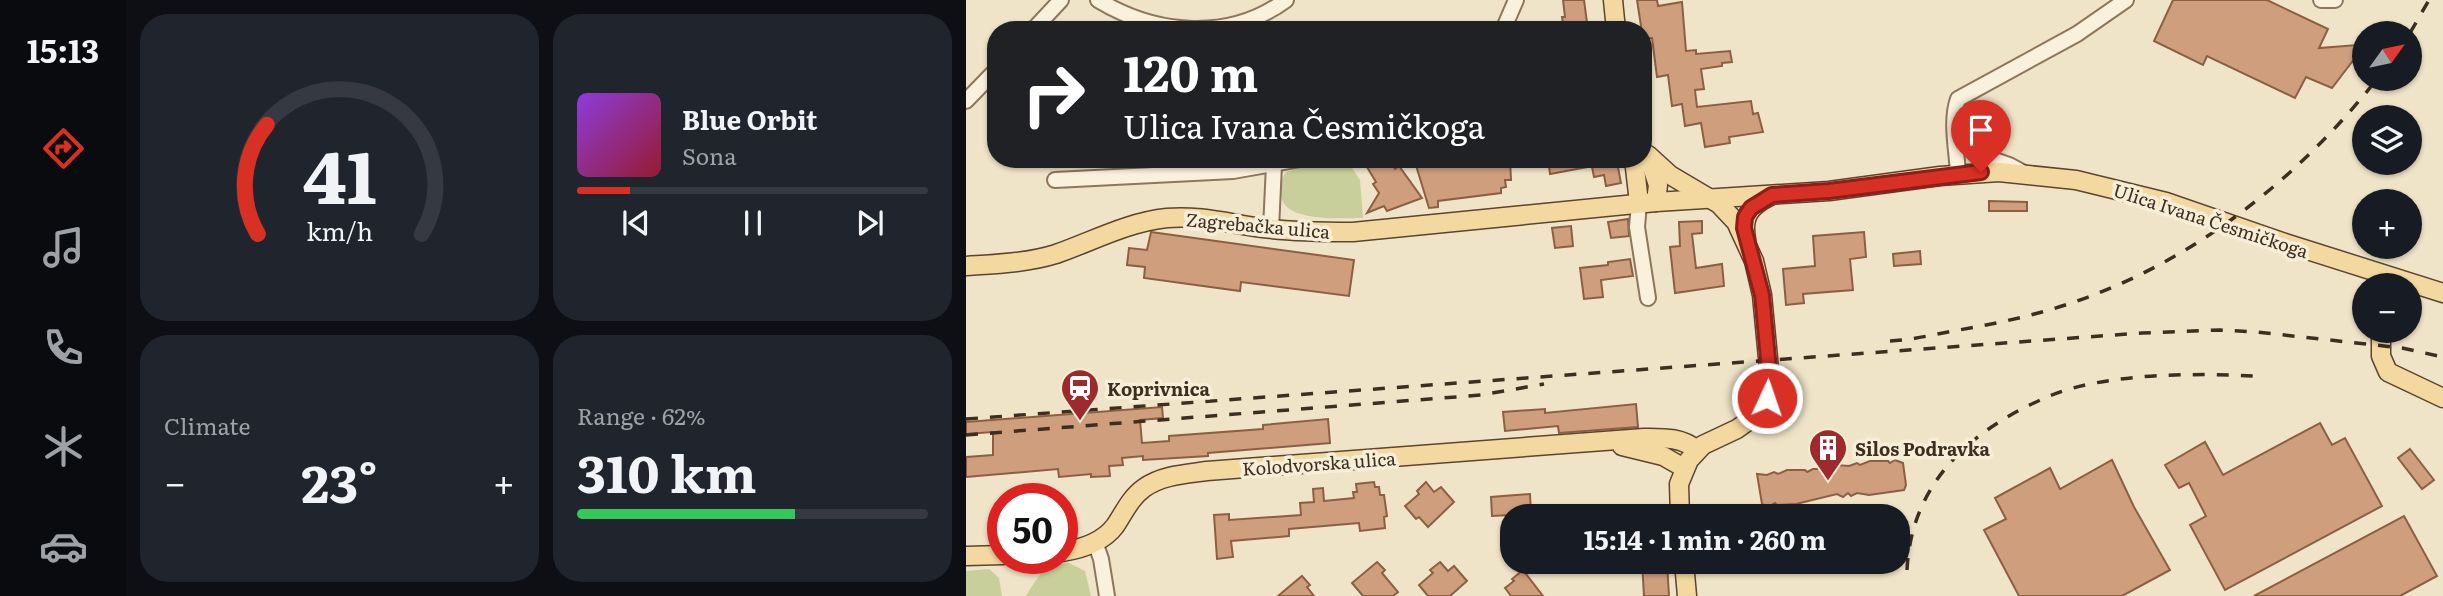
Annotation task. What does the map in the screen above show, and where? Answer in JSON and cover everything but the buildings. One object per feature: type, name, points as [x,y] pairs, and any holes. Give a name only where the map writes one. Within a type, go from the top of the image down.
[{"type":"main road","points":[[1613,0],[1615,21]]},
{"type":"main road","points":[[1652,160],[1731,216],[1746,239],[1762,295],[1769,389],[1762,406],[1751,419],[1697,450],[1684,468],[1679,484],[1680,504]]},
{"type":"main road","points":[[1644,168],[1648,203]]},
{"type":"main road","name":"Ulica Ivana Česmičkoga","points":[[1648,203],[1829,191],[1981,172],[2024,173],[2076,180],[2166,202],[2366,273]]},
{"type":"main road","points":[[1746,239],[1744,222],[1748,212],[1755,204],[1772,195]]},
{"type":"main road","name":"Zagrebačka ulica","points":[[966,266],[1029,261],[1076,247],[1126,226],[1169,218],[1223,221],[1271,229],[1353,232],[1648,203]]},
{"type":"main road","name":"Ulica Ivana Česmičkoga","points":[[2422,288],[2443,293]]},
{"type":"main road","points":[[2381,343],[2381,356],[2388,372],[2443,398]]},
{"type":"main road","name":"Kolodvorska ulica","points":[[1078,547],[1095,542],[1112,530],[1139,492],[1154,482],[1177,475],[1669,438],[1686,442],[1697,450]]},
{"type":"main road","name":"Kolodvorska ulica","points":[[1605,443],[1656,453],[1684,468]]},
{"type":"main road","points":[[966,556],[987,555]]},
{"type":"main road","points":[[1685,574],[1687,596]]},
{"type":"street","points":[[1042,21],[1061,0]]},
{"type":"street","points":[[1098,0],[1145,21]]},
{"type":"street","points":[[1246,21],[1286,0]]},
{"type":"street","points":[[1507,21],[1516,0]]},
{"type":"street","points":[[1958,174],[1955,106],[1958,99],[2077,34],[2126,0]]},
{"type":"street","points":[[2321,0],[2335,0]]},
{"type":"street","points":[[966,101],[987,79]]},
{"type":"street","points":[[1955,125],[1978,154],[2024,173]]},
{"type":"street","points":[[1055,180],[1254,168]]},
{"type":"street","points":[[1271,229],[1274,168]]},
{"type":"street","points":[[1648,203],[1637,228],[1648,298]]},
{"type":"street","points":[[1095,542],[1101,559],[1107,596]]},
{"type":"green space","points":[[1300,168],[1352,168],[1360,180],[1363,218],[1314,217],[1290,210],[1283,203],[1281,193],[1286,172]]},
{"type":"green space","points":[[1078,568],[1085,571],[1091,596],[1026,596],[1041,574],[1078,574]]},
{"type":"green space","points":[[987,569],[987,574],[995,574],[999,578],[1002,596],[966,596],[966,571]]},
{"type":"railway","points":[[2417,21],[2429,0]]},
{"type":"railway","points":[[1890,341],[2031,315],[2091,296],[2139,275],[2228,222],[2269,190],[2308,156],[2367,91]]},
{"type":"railway","points":[[966,419],[2142,333],[2220,330],[2257,332],[2402,348],[2443,357]]},
{"type":"railway","points":[[1910,546],[1920,510],[1934,484],[1952,461],[1997,423],[2024,408],[2052,395],[2099,382],[2151,376],[2254,376]]},
{"type":"railway","points":[[966,435],[1481,395],[1544,384]]},
{"type":"place","name":"Koprivnica","points":[[1080,422]]},
{"type":"place","name":"Silos Podravka","points":[[1828,482]]},
{"type":"route","points":[[1767,398],[1770,380],[1762,295],[1744,228],[1745,217],[1751,208],[1772,195],[1829,191],[1981,172]]}]
